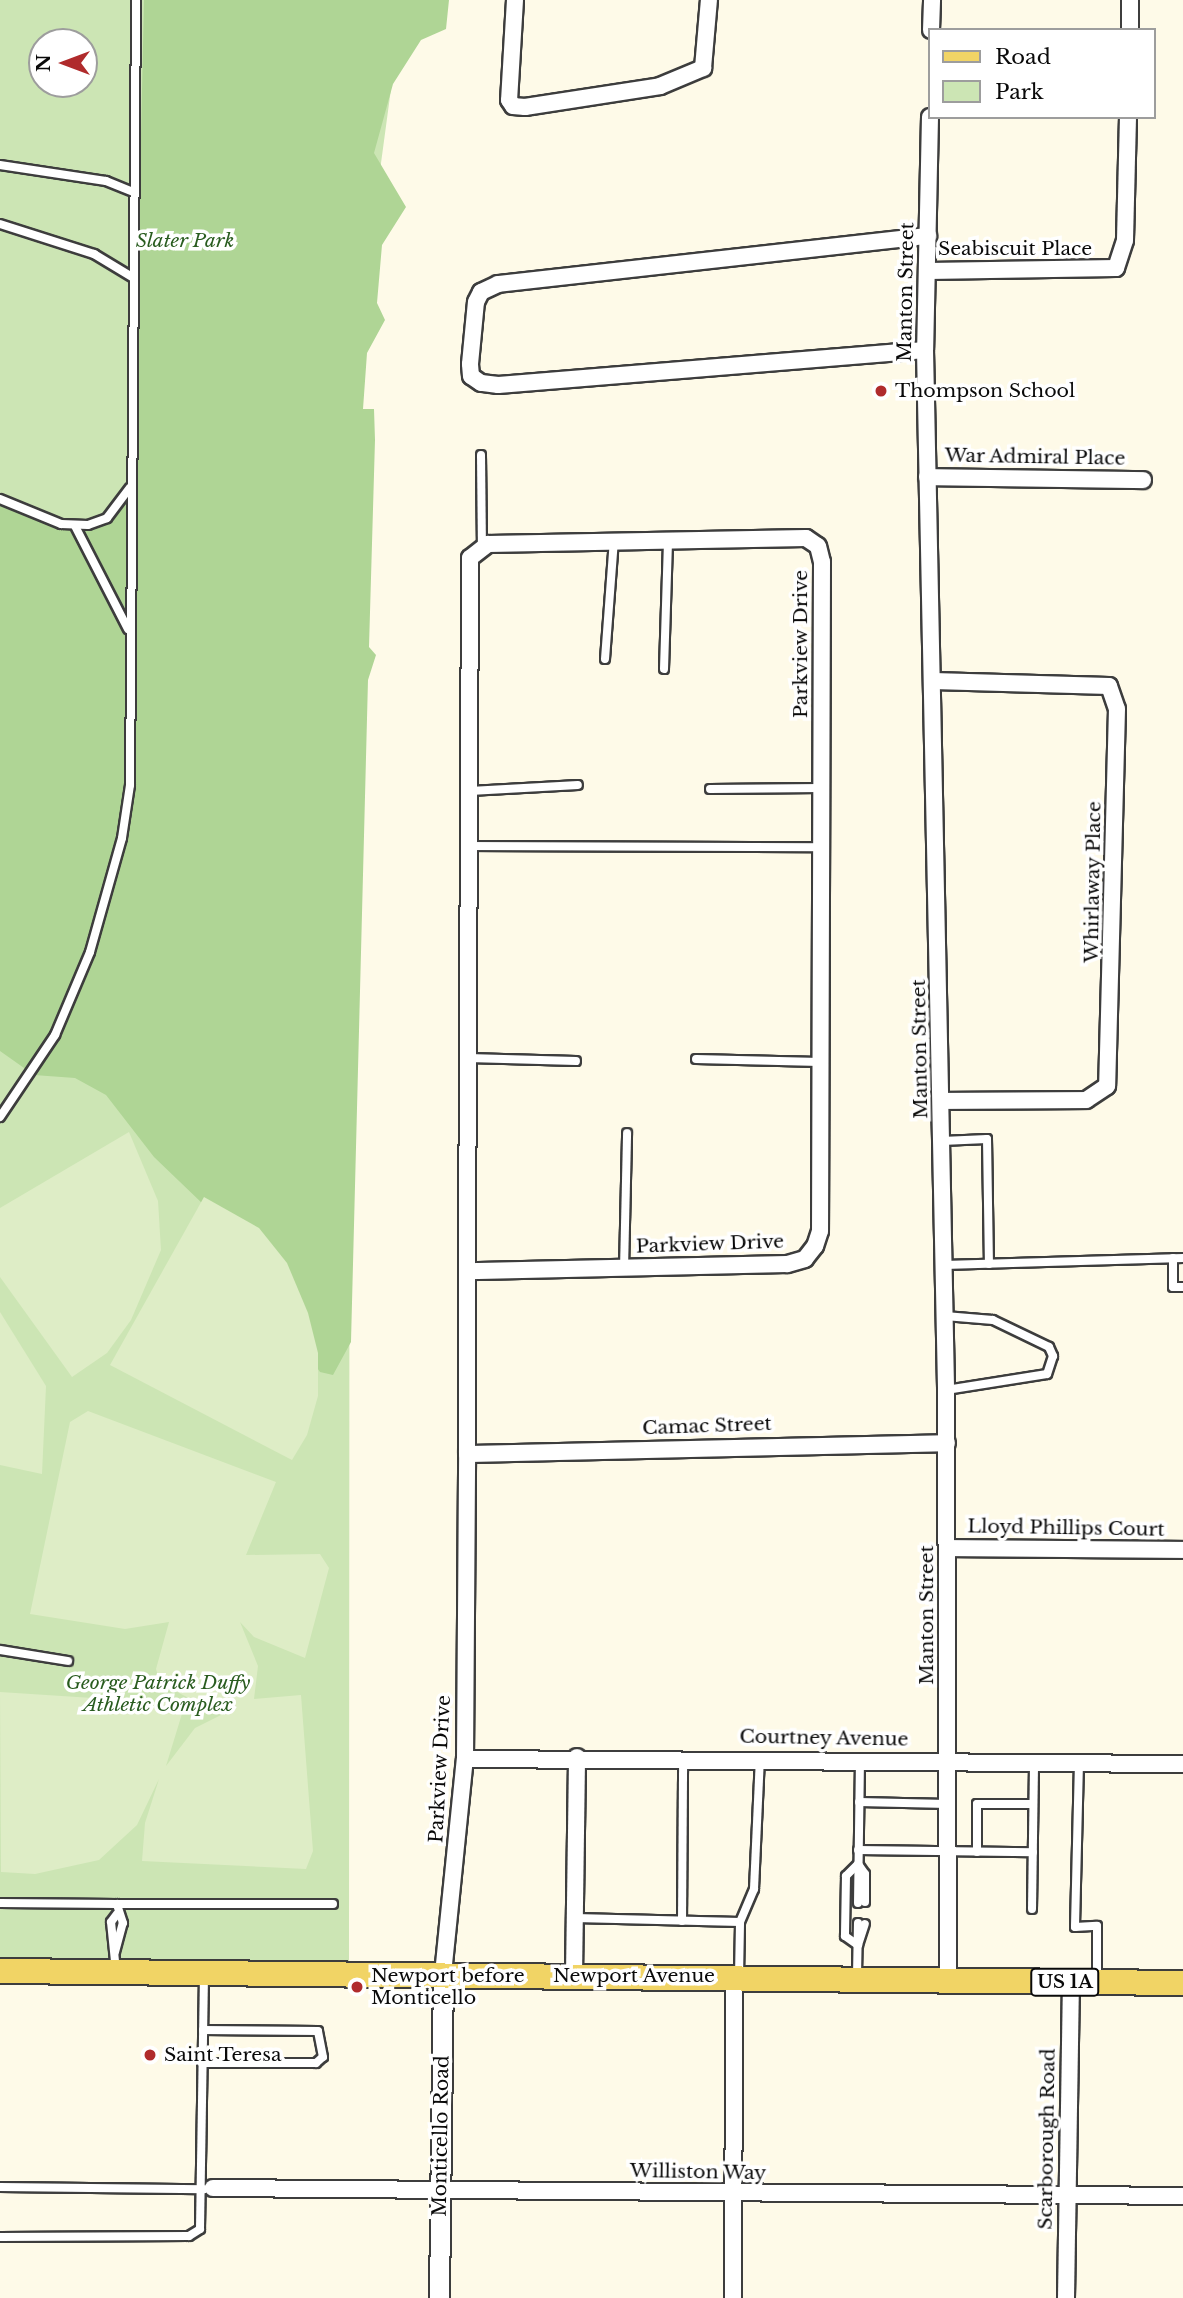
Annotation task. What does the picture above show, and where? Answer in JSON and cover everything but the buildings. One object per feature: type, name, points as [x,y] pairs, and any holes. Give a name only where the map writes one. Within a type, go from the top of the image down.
[{"type":"main road","name":"Newport Avenue","points":[[0,1970],[115,1962],[204,1972],[1183,1983]]},
{"type":"street","points":[[515,0],[509,100],[513,106],[525,107],[660,86],[703,68],[709,0]]},
{"type":"street","points":[[931,28],[932,0]]},
{"type":"street","points":[[1130,0],[1130,28]]},
{"type":"street","name":"Manton Street","points":[[930,119],[925,350],[947,1443],[948,1980]]},
{"type":"street","name":"Seabiscuit Place","points":[[928,271],[1116,268],[1125,240],[1128,119]]},
{"type":"street","points":[[925,350],[498,385],[481,383],[471,376],[470,364],[476,302],[481,292],[498,284],[928,236]]},
{"type":"street","name":"War Admiral Place","points":[[927,477],[1143,480]]},
{"type":"street","name":"Parkview Drive","points":[[443,1975],[465,1759],[468,846],[470,791],[470,558],[482,546],[614,539],[806,538],[818,546],[821,789],[820,1231],[804,1259],[787,1264],[467,1271]]},
{"type":"street","name":"Whirlaway Place","points":[[933,681],[1109,686],[1117,709],[1107,1086],[1086,1100],[942,1101]]},
{"type":"street","name":"Camac Street","points":[[467,1454],[947,1443]]},
{"type":"street","name":"Lloyd Phillips Court","points":[[948,1548],[1183,1550]]},
{"type":"street","points":[[574,1975],[577,1757]]},
{"type":"street","name":"Courtney Avenue","points":[[465,1759],[760,1758],[1183,1764]]},
{"type":"street","name":"Monticello Road","points":[[439,2298],[443,1975]]},
{"type":"street","points":[[733,2298],[737,1976]]},
{"type":"street","name":"Scarborough Road","points":[[1066,2298],[1071,1982]]},
{"type":"street","name":"Williston Way","points":[[206,2188],[1183,2196]]},
{"type":"lane","points":[[0,1117],[55,1035],[104,911],[130,785],[136,0]]},
{"type":"lane","points":[[0,165],[106,181],[133,192]]},
{"type":"lane","points":[[0,223],[94,254],[132,277]]},
{"type":"lane","points":[[481,455],[482,546]]},
{"type":"lane","points":[[0,499],[75,526],[107,518],[131,486]]},
{"type":"lane","points":[[75,526],[130,634]]},
{"type":"lane","points":[[664,669],[668,538]]},
{"type":"lane","points":[[605,659],[614,539]]},
{"type":"lane","points":[[470,791],[578,785]]},
{"type":"lane","points":[[710,789],[821,789]]},
{"type":"lane","points":[[468,846],[820,847]]},
{"type":"lane","points":[[468,1058],[576,1061]]},
{"type":"lane","points":[[696,1059],[820,1062]]},
{"type":"lane","points":[[624,1269],[627,1133]]},
{"type":"lane","points":[[942,1141],[986,1139],[989,1264]]},
{"type":"lane","points":[[1173,1258],[1173,1287],[1183,1287]]},
{"type":"lane","points":[[944,1265],[1183,1258]]},
{"type":"lane","points":[[945,1316],[993,1320],[1049,1347],[1053,1356],[1047,1374],[946,1390]]},
{"type":"lane","points":[[0,1650],[68,1661]]},
{"type":"lane","points":[[682,1921],[683,1758]]},
{"type":"lane","points":[[737,1976],[740,1922],[754,1889],[760,1758]]},
{"type":"lane","points":[[860,1759],[858,1864],[861,1902]]},
{"type":"lane","points":[[1032,1909],[1034,1761]]},
{"type":"lane","points":[[1079,1762],[1075,1927],[1097,1926],[1097,1982]]},
{"type":"lane","points":[[859,1802],[948,1804]]},
{"type":"lane","points":[[977,1852],[977,1804],[1033,1804]]},
{"type":"lane","points":[[858,1850],[1032,1852]]},
{"type":"lane","points":[[858,1864],[846,1877],[845,1924],[845,1936],[858,1945]]},
{"type":"lane","points":[[0,1903],[333,1904]]},
{"type":"lane","points":[[115,1962],[111,1922],[117,1914],[117,1904]]},
{"type":"lane","points":[[575,1918],[740,1922]]},
{"type":"lane","points":[[857,1978],[861,1923]]},
{"type":"lane","points":[[0,2237],[189,2236],[200,2229],[206,2188],[202,2063],[204,1972]]},
{"type":"lane","points":[[202,2063],[316,2063],[323,2057],[318,2031],[203,2030]]},
{"type":"lane","points":[[0,2187],[206,2188]]},
{"type":"green space","name":"Slater Park","points":[[0,0],[403,0],[350,393],[349,1972],[0,1969]]},
{"type":"green space","points":[[144,0],[449,0],[446,29],[421,40],[393,84],[374,153],[406,207],[382,245],[377,303],[385,320],[367,353],[363,409],[374,409],[369,647],[376,655],[368,680],[351,1342],[333,1375],[320,1372],[204,1205],[154,1157],[106,1095],[75,1078],[34,1075],[0,1051],[0,496],[80,527],[104,518],[133,493]]},
{"type":"green space","points":[[129,1132],[158,1201],[161,1250],[131,1320],[107,1353],[72,1377],[0,1277],[0,1208]]},
{"type":"green space","points":[[204,1197],[259,1228],[287,1263],[308,1313],[318,1353],[318,1396],[307,1435],[292,1460],[110,1365]]},
{"type":"green space","points":[[0,1312],[46,1386],[42,1474],[0,1465]]},
{"type":"green space","points":[[88,1411],[276,1482],[246,1555],[320,1554],[329,1568],[305,1658],[254,1637],[240,1622],[258,1666],[254,1699],[301,1695],[313,1851],[306,1869],[142,1861],[145,1823],[159,1779],[137,1825],[99,1860],[35,1874],[1,1872],[0,1692],[185,1704],[166,1766],[195,1728],[221,1715],[160,1683],[156,1669],[169,1622],[125,1629],[30,1614],[70,1422]]},
{"type":"place","name":"Thompson School","points":[[881,391]]},
{"type":"place","name":"Newport before Monticello","points":[[357,1987]]},
{"type":"place","name":"Saint Teresa","points":[[150,2055]]},
{"type":"park label","name":"George Patrick Duffy Athletic Complex","points":[[158,1694]]}]
